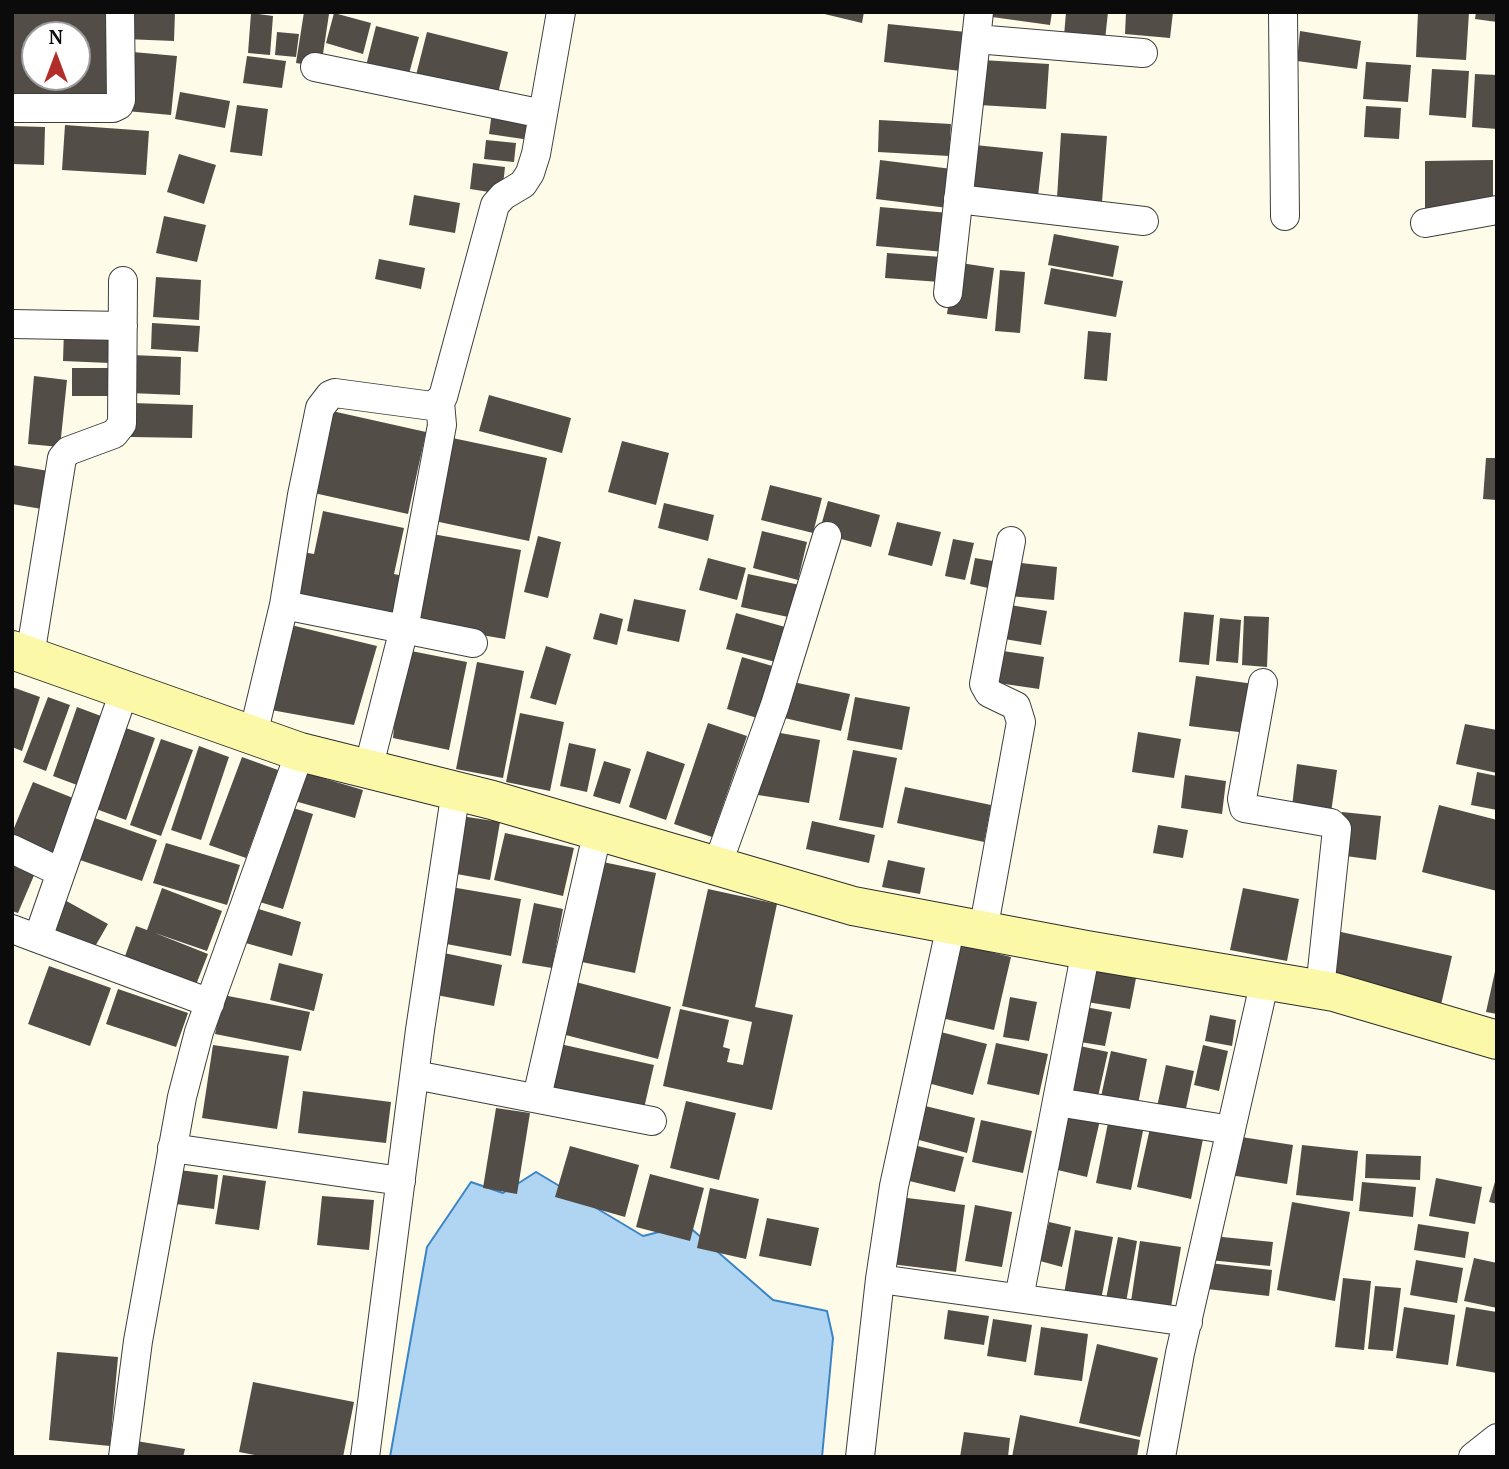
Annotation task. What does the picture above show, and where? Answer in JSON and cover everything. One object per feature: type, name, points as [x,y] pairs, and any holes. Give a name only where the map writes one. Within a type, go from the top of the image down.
[{"type":"main road","points":[[17,654],[125,689],[300,752],[456,790],[853,906],[1086,950],[1321,989],[1497,1040]]},
{"type":"street","points":[[12,108],[116,107],[121,100],[120,12]]},
{"type":"street","points":[[253,735],[284,605],[320,408],[335,393],[432,406],[440,402],[463,329],[495,205],[503,196],[523,184],[536,155],[561,12]]},
{"type":"street","points":[[1283,12],[1285,216]]},
{"type":"street","points":[[948,293],[978,26],[1143,53]]},
{"type":"street","points":[[314,66],[543,114]]},
{"type":"street","points":[[958,199],[1144,221]]},
{"type":"street","points":[[1425,223],[1497,210]]},
{"type":"street","points":[[17,654],[62,458],[68,451],[114,434],[122,424],[123,281]]},
{"type":"street","points":[[12,324],[123,326]]},
{"type":"street","points":[[368,769],[404,629],[442,425],[440,402]]},
{"type":"street","points":[[717,866],[775,705],[827,536]]},
{"type":"street","points":[[860,1457],[880,1279],[894,1186],[967,928],[1021,722],[1016,706],[989,693],[984,684],[1011,541]]},
{"type":"street","points":[[284,605],[473,643]]},
{"type":"street","points":[[1263,683],[1242,799],[1244,808],[1331,823],[1337,829],[1321,989]]},
{"type":"street","points":[[125,689],[60,872],[25,933],[210,1003]]},
{"type":"street","points":[[123,1457],[138,1342],[185,1084],[210,1003],[300,752]]},
{"type":"street","points":[[365,1457],[415,1074],[456,790]]},
{"type":"street","points":[[537,1097],[598,830]]},
{"type":"street","points":[[12,849],[60,872]]},
{"type":"street","points":[[1019,1298],[1086,950]]},
{"type":"street","points":[[1161,1457],[1188,1322],[1265,980]]},
{"type":"street","points":[[415,1074],[652,1121]]},
{"type":"street","points":[[1057,1102],[1231,1130]]},
{"type":"street","points":[[172,1148],[401,1181]]},
{"type":"street","points":[[880,1279],[1188,1322]]},
{"type":"street","points":[[1473,1457],[1497,1438]]},
{"type":"water","points":[[536,1172],[643,1236],[687,1225],[773,1300],[827,1311],[833,1338],[822,1457],[390,1457],[427,1247],[471,1182],[503,1193]]},
{"type":"building","points":[[12,12],[113,14],[109,105],[12,100]]},
{"type":"building","points":[[126,12],[175,12],[174,41],[125,39]]},
{"type":"building","points":[[304,12],[329,14],[321,67],[296,63]]},
{"type":"building","points":[[816,12],[864,12],[862,23]]},
{"type":"building","points":[[992,12],[1052,12],[1050,25],[992,17]]},
{"type":"building","points":[[1066,12],[1108,12],[1105,40],[1064,36]]},
{"type":"building","points":[[1126,12],[1173,12],[1170,38],[1125,34]]},
{"type":"building","points":[[1418,12],[1469,12],[1466,60],[1416,57]]},
{"type":"building","points":[[1476,12],[1497,12],[1497,22],[1475,19]]},
{"type":"building","points":[[251,13],[273,16],[270,55],[248,53]]},
{"type":"building","points":[[334,13],[371,23],[363,54],[326,43]]},
{"type":"building","points":[[888,24],[966,32],[961,71],[884,62]]},
{"type":"building","points":[[376,26],[419,37],[407,81],[365,70]]},
{"type":"building","points":[[1300,31],[1361,41],[1357,69],[1297,61]]},
{"type":"building","points":[[277,32],[299,34],[296,57],[275,55]]},
{"type":"building","points":[[427,32],[508,52],[496,102],[414,83]]},
{"type":"building","points":[[133,52],[177,56],[171,115],[126,111]]},
{"type":"building","points":[[247,56],[286,61],[282,88],[243,83]]},
{"type":"building","points":[[982,60],[1049,64],[1046,109],[979,105]]},
{"type":"building","points":[[1366,62],[1411,65],[1408,102],[1363,99]]},
{"type":"building","points":[[1432,69],[1469,71],[1466,118],[1429,115]]},
{"type":"building","points":[[1475,74],[1497,75],[1497,129],[1472,127]]},
{"type":"building","points":[[180,92],[230,101],[225,128],[175,119]]},
{"type":"building","points":[[237,105],[268,109],[262,156],[230,152]]},
{"type":"building","points":[[1366,106],[1401,108],[1399,139],[1364,137]]},
{"type":"building","points":[[492,112],[533,119],[530,140],[489,134]]},
{"type":"building","points":[[879,120],[951,124],[949,156],[878,152]]},
{"type":"building","points":[[65,125],[149,131],[146,175],[62,170]]},
{"type":"building","points":[[12,126],[45,127],[44,165],[12,164]]},
{"type":"building","points":[[1061,133],[1107,136],[1102,202],[1057,198]]},
{"type":"building","points":[[486,140],[516,143],[514,162],[484,159]]},
{"type":"building","points":[[975,145],[1043,152],[1038,196],[970,188]]},
{"type":"building","points":[[179,154],[216,165],[204,204],[167,192]]},
{"type":"building","points":[[880,160],[952,169],[948,208],[876,199]]},
{"type":"building","points":[[1493,160],[1493,210],[1425,210],[1425,161]]},
{"type":"building","points":[[473,163],[505,167],[502,194],[470,189]]},
{"type":"building","points":[[414,195],[460,203],[455,233],[409,225]]},
{"type":"building","points":[[880,207],[949,213],[945,252],[876,246]]},
{"type":"building","points":[[164,216],[206,225],[197,262],[156,253]]},
{"type":"building","points":[[1054,234],[1119,246],[1113,277],[1048,265]]},
{"type":"building","points":[[887,253],[942,257],[940,282],[885,278]]},
{"type":"building","points":[[379,259],[425,268],[421,289],[375,279]]},
{"type":"building","points":[[954,262],[994,268],[987,319],[947,314]]},
{"type":"building","points":[[1051,268],[1123,281],[1116,317],[1044,304]]},
{"type":"building","points":[[1000,270],[1025,272],[1020,333],[995,331]]},
{"type":"building","points":[[156,277],[201,280],[199,320],[153,317]]},
{"type":"building","points":[[152,323],[200,326],[198,352],[151,349]]},
{"type":"building","points":[[64,330],[111,332],[110,363],[63,361]]},
{"type":"building","points":[[1088,331],[1111,333],[1107,381],[1084,379]]},
{"type":"building","points":[[131,355],[181,357],[180,395],[129,393]]},
{"type":"building","points":[[72,368],[116,368],[116,396],[72,396]]},
{"type":"building","points":[[34,376],[67,380],[60,447],[28,444]]},
{"type":"building","points":[[489,395],[571,418],[562,453],[479,431]]},
{"type":"building","points":[[132,403],[193,405],[192,438],[131,437]]},
{"type":"building","points":[[323,409],[426,432],[408,514],[305,491]]},
{"type":"building","points":[[443,436],[547,458],[529,541],[425,519]]},
{"type":"building","points":[[622,441],[669,453],[656,505],[608,492]]},
{"type":"building","points":[[1486,458],[1497,458],[1497,500],[1483,499]]},
{"type":"building","points":[[12,465],[49,471],[42,509],[12,504]]},
{"type":"building","points":[[770,485],[822,498],[813,533],[761,520]]},
{"type":"building","points":[[828,501],[880,515],[871,547],[819,533]]},
{"type":"building","points":[[664,503],[714,515],[708,541],[658,528]]},
{"type":"building","points":[[323,511],[404,528],[394,574],[413,578],[405,620],[287,596],[296,551],[314,554]]},
{"type":"building","points":[[897,522],[941,532],[932,566],[888,555]]},
{"type":"building","points":[[762,531],[807,542],[798,580],[753,568]]},
{"type":"building","points":[[427,533],[521,550],[505,639],[411,623]]},
{"type":"building","points":[[538,536],[561,542],[548,598],[524,592]]},
{"type":"building","points":[[953,539],[974,543],[965,580],[945,576]]},
{"type":"building","points":[[708,558],[746,568],[737,600],[699,590]]},
{"type":"building","points":[[975,558],[993,561],[988,588],[970,584]]},
{"type":"building","points":[[1012,562],[1057,567],[1054,600],[1009,596]]},
{"type":"building","points":[[748,574],[800,585],[793,618],[741,607]]},
{"type":"building","points":[[634,599],[686,610],[679,642],[627,631]]},
{"type":"building","points":[[1004,604],[1047,611],[1041,645],[998,638]]},
{"type":"building","points":[[1184,612],[1214,615],[1209,665],[1179,662]]},
{"type":"building","points":[[600,613],[623,619],[617,645],[593,639]]},
{"type":"building","points":[[736,613],[792,629],[783,664],[726,649]]},
{"type":"building","points":[[1244,616],[1269,617],[1267,667],[1242,665]]},
{"type":"building","points":[[1220,618],[1241,620],[1238,663],[1216,661]]},
{"type":"building","points":[[291,625],[377,646],[354,725],[271,710]]},
{"type":"building","points":[[546,646],[571,654],[556,705],[530,698]]},
{"type":"building","points":[[401,649],[467,662],[449,750],[393,738]]},
{"type":"building","points":[[996,650],[1044,657],[1039,689],[991,682]]},
{"type":"building","points":[[742,657],[779,668],[764,720],[727,709]]},
{"type":"building","points":[[477,662],[524,671],[503,778],[456,769]]},
{"type":"building","points":[[1196,676],[1254,684],[1247,733],[1189,726]]},
{"type":"building","points":[[788,681],[850,694],[841,731],[780,717]]},
{"type":"building","points":[[12,687],[40,697],[22,751],[12,747]]},
{"type":"building","points":[[48,697],[70,705],[46,771],[23,762]]},
{"type":"building","points":[[855,697],[910,707],[902,750],[847,740]]},
{"type":"building","points":[[77,707],[101,716],[77,785],[53,776]]},
{"type":"building","points":[[520,713],[564,722],[550,791],[506,782]]},
{"type":"building","points":[[708,723],[747,736],[712,837],[674,824]]},
{"type":"building","points":[[1465,724],[1497,730],[1497,773],[1456,764]]},
{"type":"building","points":[[117,725],[155,738],[126,820],[88,806]]},
{"type":"building","points":[[769,731],[820,740],[809,803],[758,795]]},
{"type":"building","points":[[1138,732],[1181,739],[1174,778],[1132,772]]},
{"type":"building","points":[[161,739],[193,750],[161,836],[130,825]]},
{"type":"building","points":[[569,743],[596,749],[587,792],[560,786]]},
{"type":"building","points":[[199,746],[229,757],[201,840],[171,830]]},
{"type":"building","points":[[853,750],[897,758],[883,828],[839,820]]},
{"type":"building","points":[[647,751],[685,764],[666,820],[629,807]]},
{"type":"building","points":[[242,757],[278,770],[246,858],[209,845]]},
{"type":"building","points":[[604,761],[631,769],[620,804],[593,796]]},
{"type":"building","points":[[1297,764],[1337,770],[1330,820],[1291,815]]},
{"type":"building","points":[[299,771],[363,790],[355,818],[291,800]]},
{"type":"building","points":[[1477,772],[1497,776],[1497,810],[1471,805]]},
{"type":"building","points":[[1185,775],[1226,781],[1222,814],[1181,808]]},
{"type":"building","points":[[33,782],[78,800],[52,864],[12,848],[12,833]]},
{"type":"building","points":[[905,787],[991,805],[984,842],[897,823]]},
{"type":"building","points":[[283,805],[313,814],[283,909],[253,900]]},
{"type":"building","points":[[1439,805],[1497,820],[1497,891],[1422,872]]},
{"type":"building","points":[[1342,812],[1381,816],[1376,860],[1338,855]]},
{"type":"building","points":[[89,816],[157,840],[142,881],[74,858]]},
{"type":"building","points":[[461,816],[500,822],[490,880],[451,873]]},
{"type":"building","points":[[812,821],[875,835],[869,863],[806,849]]},
{"type":"building","points":[[1158,825],[1188,830],[1183,858],[1153,853]]},
{"type":"building","points":[[505,833],[574,848],[563,896],[494,880]]},
{"type":"building","points":[[166,843],[240,865],[227,905],[153,883]]},
{"type":"building","points":[[888,860],[925,868],[920,894],[882,887]]},
{"type":"building","points":[[598,861],[656,873],[635,973],[577,961]]},
{"type":"building","points":[[12,864],[35,873],[18,913],[12,911]]},
{"type":"building","points":[[451,887],[521,899],[511,956],[441,943]]},
{"type":"building","points":[[162,888],[222,911],[207,951],[155,933],[208,954],[192,995],[121,967],[136,926],[147,930]]},
{"type":"building","points":[[1243,888],[1299,899],[1287,961],[1230,950]]},
{"type":"building","points":[[708,889],[777,904],[755,1007],[793,1015],[772,1110],[663,1086],[680,1009],[729,1020],[723,1047],[730,1049],[727,1062],[743,1065],[752,1022],[682,1006]]},
{"type":"building","points":[[61,898],[108,924],[93,950],[46,925]]},
{"type":"building","points":[[534,903],[563,909],[552,968],[522,963]]},
{"type":"building","points":[[252,907],[301,922],[292,956],[242,942]]},
{"type":"building","points":[[1341,932],[1452,956],[1441,1005],[1330,980]]},
{"type":"building","points":[[954,943],[1011,957],[994,1030],[937,1017]]},
{"type":"building","points":[[439,952],[502,965],[494,1006],[431,994]]},
{"type":"building","points":[[279,963],[323,974],[314,1011],[270,1000]]},
{"type":"building","points":[[49,966],[111,988],[90,1046],[28,1024]]},
{"type":"building","points":[[1093,966],[1137,973],[1130,1009],[1087,1002]]},
{"type":"building","points":[[1497,967],[1497,1014],[1486,1012]]},
{"type":"building","points":[[572,981],[671,1007],[658,1059],[558,1033]]},
{"type":"building","points":[[118,989],[188,1013],[176,1047],[106,1024]]},
{"type":"building","points":[[223,995],[310,1012],[301,1051],[215,1034]]},
{"type":"building","points":[[1010,997],[1037,1002],[1029,1041],[1003,1037]]},
{"type":"building","points":[[1080,1006],[1112,1012],[1105,1046],[1074,1041]]},
{"type":"building","points":[[1210,1015],[1236,1020],[1232,1046],[1205,1041]]},
{"type":"building","points":[[937,1031],[987,1044],[973,1095],[924,1082]]},
{"type":"building","points":[[996,1043],[1048,1054],[1039,1095],[987,1084]]},
{"type":"building","points":[[560,1044],[654,1065],[642,1117],[549,1096]]},
{"type":"building","points":[[213,1045],[289,1056],[277,1129],[202,1118]]},
{"type":"building","points":[[1075,1045],[1108,1052],[1097,1101],[1065,1094]]},
{"type":"building","points":[[1203,1045],[1228,1051],[1219,1091],[1194,1085]]},
{"type":"building","points":[[1111,1051],[1147,1059],[1137,1109],[1100,1101]]},
{"type":"building","points":[[1166,1065],[1194,1071],[1185,1113],[1157,1107]]},
{"type":"building","points":[[303,1091],[391,1102],[386,1143],[298,1133]]},
{"type":"building","points":[[686,1101],[736,1113],[719,1180],[670,1168]]},
{"type":"building","points":[[917,1104],[975,1118],[967,1153],[908,1137]]},
{"type":"building","points":[[496,1108],[530,1113],[517,1194],[483,1188]]},
{"type":"building","points":[[1058,1111],[1100,1120],[1087,1177],[1045,1167]]},
{"type":"building","points":[[1109,1118],[1144,1126],[1131,1190],[1096,1183]]},
{"type":"building","points":[[981,1120],[1032,1131],[1023,1173],[972,1162]]},
{"type":"building","points":[[1150,1128],[1203,1139],[1191,1199],[1137,1187]]},
{"type":"building","points":[[1235,1136],[1293,1145],[1287,1184],[1230,1175]]},
{"type":"building","points":[[909,1144],[964,1157],[955,1192],[901,1179]]},
{"type":"building","points":[[1302,1145],[1358,1151],[1353,1201],[1296,1195]]},
{"type":"building","points":[[570,1146],[639,1165],[625,1217],[555,1197]]},
{"type":"building","points":[[1366,1154],[1421,1156],[1420,1180],[1365,1178]]},
{"type":"building","points":[[172,1169],[218,1175],[214,1209],[168,1203]]},
{"type":"building","points":[[650,1174],[704,1188],[690,1241],[636,1227]]},
{"type":"building","points":[[223,1175],[266,1181],[259,1230],[215,1224]]},
{"type":"building","points":[[1497,1175],[1497,1204],[1489,1202]]},
{"type":"building","points":[[1436,1178],[1482,1187],[1475,1224],[1429,1216]]},
{"type":"building","points":[[1362,1182],[1416,1187],[1413,1217],[1359,1211]]},
{"type":"building","points":[[710,1188],[759,1199],[746,1259],[697,1248]]},
{"type":"building","points":[[322,1196],[374,1200],[369,1250],[317,1245]]},
{"type":"building","points":[[899,1197],[965,1205],[956,1272],[891,1264]]},
{"type":"building","points":[[1292,1202],[1350,1212],[1335,1301],[1277,1290]]},
{"type":"building","points":[[975,1205],[1012,1212],[1002,1267],[965,1261]]},
{"type":"building","points":[[767,1218],[819,1228],[811,1266],[759,1256]]},
{"type":"building","points":[[1049,1222],[1071,1227],[1062,1267],[1040,1261]]},
{"type":"building","points":[[1418,1224],[1469,1232],[1465,1258],[1414,1250]]},
{"type":"building","points":[[1075,1230],[1113,1237],[1101,1300],[1064,1294]]},
{"type":"building","points":[[1212,1236],[1273,1242],[1270,1266],[1209,1260]]},
{"type":"building","points":[[1118,1237],[1137,1241],[1125,1308],[1105,1304]]},
{"type":"building","points":[[1140,1241],[1181,1247],[1170,1313],[1130,1308]]},
{"type":"building","points":[[1474,1258],[1497,1263],[1497,1308],[1464,1301]]},
{"type":"building","points":[[1416,1260],[1463,1268],[1457,1303],[1410,1295]]},
{"type":"building","points":[[1209,1263],[1272,1270],[1269,1296],[1207,1289]]},
{"type":"building","points":[[1343,1278],[1371,1281],[1364,1350],[1335,1347]]},
{"type":"building","points":[[1375,1286],[1401,1288],[1393,1351],[1368,1349]]},
{"type":"building","points":[[1404,1307],[1455,1315],[1448,1365],[1396,1358]]},
{"type":"building","points":[[1466,1307],[1497,1312],[1497,1373],[1456,1366]]},
{"type":"building","points":[[948,1310],[989,1316],[984,1345],[944,1339]]},
{"type":"building","points":[[993,1319],[1032,1325],[1026,1362],[987,1356]]},
{"type":"building","points":[[1041,1327],[1088,1334],[1082,1381],[1034,1375]]},
{"type":"building","points":[[1097,1344],[1158,1358],[1140,1437],[1079,1423]]},
{"type":"building","points":[[57,1352],[118,1357],[110,1446],[49,1440]]},
{"type":"building","points":[[253,1382],[354,1402],[343,1457],[265,1457],[239,1452]]},
{"type":"building","points":[[1020,1415],[1140,1440],[1137,1457],[1012,1457]]},
{"type":"building","points":[[964,1432],[1010,1438],[1008,1457],[960,1457]]},
{"type":"building","points":[[130,1440],[185,1449],[183,1457],[128,1457]]}]
